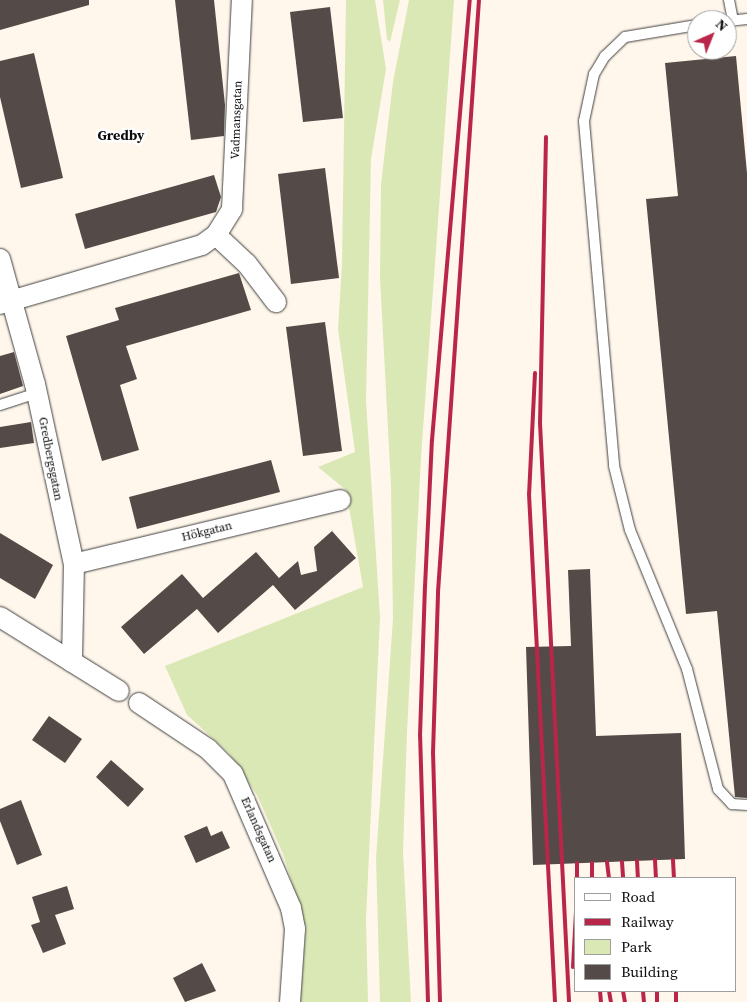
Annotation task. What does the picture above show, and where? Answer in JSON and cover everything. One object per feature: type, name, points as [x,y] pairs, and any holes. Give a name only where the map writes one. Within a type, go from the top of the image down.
[{"type":"street","name":"Vadmansgatan","points":[[6,302],[202,245],[216,235],[232,209],[242,0]]},
{"type":"street","points":[[216,235],[247,264],[276,302]]},
{"type":"street","name":"Gredbergsgatan","points":[[0,259],[6,302],[37,393],[74,564],[72,662]]},
{"type":"street","name":"Hökgatan","points":[[74,564],[340,500]]},
{"type":"street","points":[[0,617],[119,691]]},
{"type":"street","name":"Erlandsgatan","points":[[139,703],[208,749],[233,774],[291,908],[295,929],[290,1002]]},
{"type":"lane","points":[[687,27],[625,37],[605,56],[594,74],[584,120],[616,475],[630,530],[688,669],[718,789],[732,804],[747,805]]},
{"type":"lane","points":[[0,405],[37,393]]},
{"type":"green space","points":[[346,0],[375,0],[386,69],[371,159],[366,401],[380,617],[366,919],[368,1002],[300,1002],[306,928],[283,854],[257,795],[229,753],[187,715],[165,666],[363,587],[346,490],[318,467],[355,452],[338,329],[342,264]]},
{"type":"green space","points":[[383,0],[400,0],[390,42],[387,39]]},
{"type":"green space","points":[[409,0],[454,0],[421,457],[407,732],[403,852],[411,1002],[380,1002],[376,858],[393,619],[391,486],[380,277],[381,184],[393,82]]},
{"type":"building","points":[[0,0],[89,0],[89,5],[0,30]]},
{"type":"building","points":[[175,0],[214,0],[225,105],[224,136],[191,140]]},
{"type":"building","points":[[330,7],[343,118],[303,122],[290,12]]},
{"type":"building","points":[[34,53],[63,178],[21,188],[0,97],[0,61]]},
{"type":"building","points":[[695,60],[736,60],[747,173],[747,798],[735,797],[717,611],[686,614],[646,199],[678,196],[665,63]]},
{"type":"building","points":[[325,168],[339,278],[291,284],[278,174]]},
{"type":"building","points":[[214,175],[221,197],[216,212],[85,249],[75,214]]},
{"type":"building","points":[[239,273],[251,310],[126,346],[137,379],[120,385],[139,450],[102,461],[66,336],[119,320],[115,308]]},
{"type":"building","points":[[325,322],[342,451],[303,456],[286,327]]},
{"type":"building","points":[[14,352],[23,386],[0,394],[0,356]]},
{"type":"building","points":[[31,422],[34,443],[0,448],[0,427]]},
{"type":"building","points":[[271,460],[280,492],[137,529],[129,497]]},
{"type":"building","points":[[332,531],[356,558],[295,610],[273,585],[218,633],[197,609],[144,654],[121,627],[182,574],[203,598],[256,552],[279,578],[298,561],[301,575],[317,571],[314,547]]},
{"type":"building","points":[[0,533],[53,565],[35,599],[0,578]]},
{"type":"building","points":[[590,569],[596,736],[681,733],[685,859],[533,865],[526,647],[571,646],[568,570]]},
{"type":"building","points":[[49,716],[82,739],[65,763],[32,740]]},
{"type":"building","points":[[111,760],[144,789],[128,807],[96,777]]},
{"type":"building","points":[[21,800],[42,855],[17,865],[0,821],[0,809]]},
{"type":"building","points":[[207,826],[211,836],[222,831],[230,848],[196,863],[184,836]]},
{"type":"building","points":[[67,886],[74,909],[55,915],[66,944],[43,953],[31,925],[40,922],[32,897]]},
{"type":"building","points":[[202,963],[216,991],[185,1002],[173,978]]},
{"type":"railway","points":[[428,1002],[420,736],[425,587],[432,440],[470,0]]},
{"type":"railway","points":[[440,1002],[433,753],[438,592],[479,0]]},
{"type":"railway","points":[[546,137],[540,423],[569,1002]]},
{"type":"railway","points":[[535,373],[529,494],[555,1002]]},
{"type":"railway","points":[[655,860],[656,877]]},
{"type":"railway","points":[[673,860],[674,877]]},
{"type":"railway","points":[[637,861],[638,877]]},
{"type":"railway","points":[[607,862],[609,877]]},
{"type":"railway","points":[[622,862],[623,877]]},
{"type":"railway","points":[[577,863],[577,877]]},
{"type":"railway","points":[[592,863],[592,877]]},
{"type":"railway","points":[[573,967],[574,948]]},
{"type":"railway","points":[[600,992],[601,1002]]},
{"type":"railway","points":[[609,992],[611,1002]]},
{"type":"railway","points":[[623,992],[625,1002]]},
{"type":"railway","points":[[643,992],[644,1002]]},
{"type":"railway","points":[[657,992],[657,1002]]},
{"type":"railway","points":[[676,992],[676,1002]]},
{"type":"district","name":"Gredby","points":[[121,135]]}]
